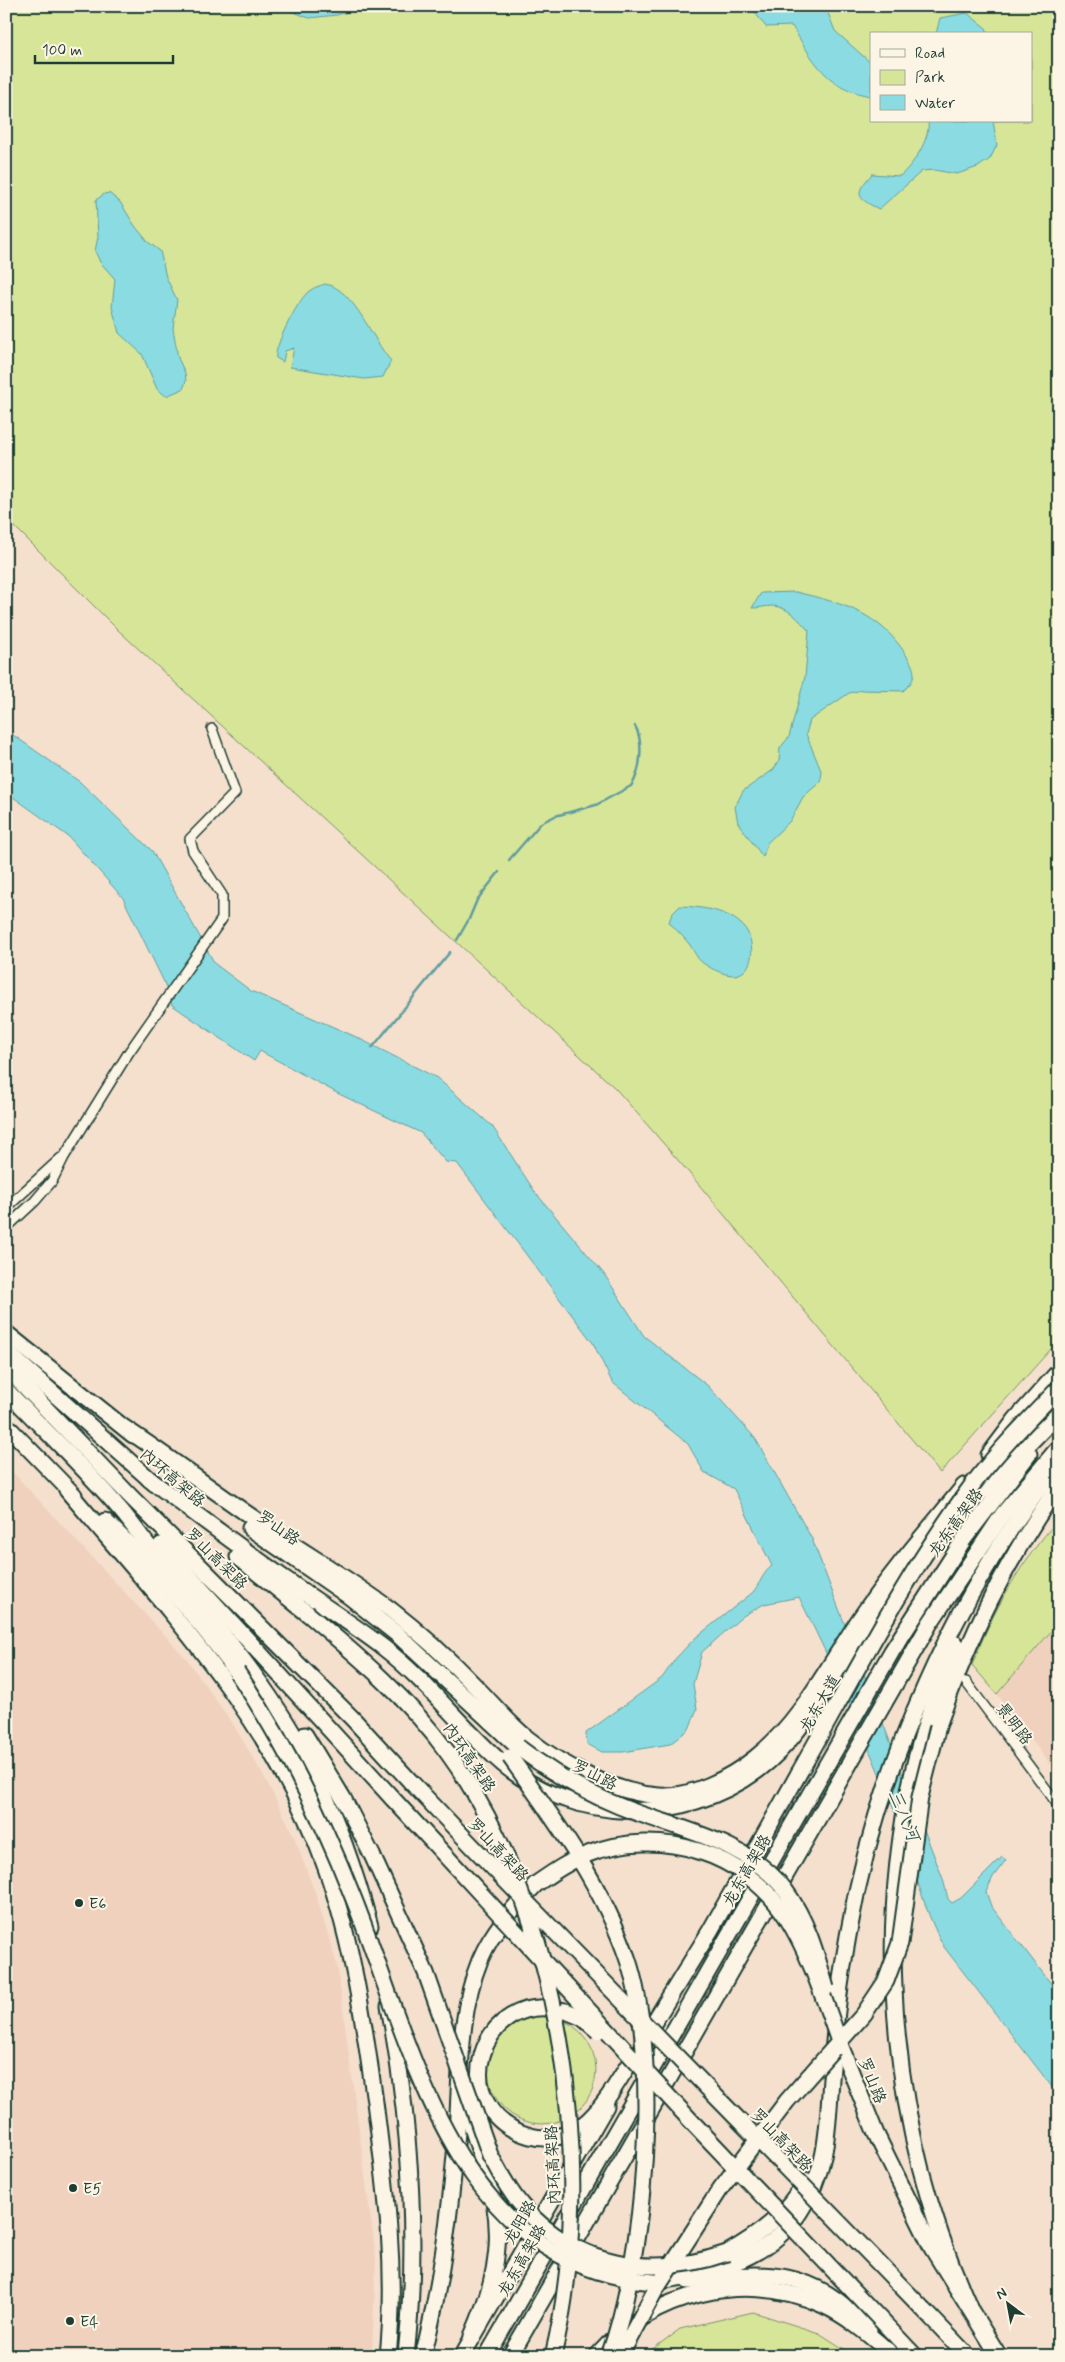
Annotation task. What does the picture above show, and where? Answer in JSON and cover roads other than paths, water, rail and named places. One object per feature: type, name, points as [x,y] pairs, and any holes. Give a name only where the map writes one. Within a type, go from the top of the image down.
[{"type":"main road","name":"罗山路","points":[[6,1332],[126,1428],[167,1466],[216,1504],[377,1618],[418,1651],[518,1747],[555,1774],[619,1806],[726,1845],[757,1863],[785,1889],[806,1925],[816,1951],[841,2047],[876,2134],[911,2207],[945,2270],[999,2356]]},
{"type":"main road","name":"内环高架路","points":[[6,1351],[149,1479],[371,1668],[414,1710],[464,1775],[501,1843],[523,1896],[540,1951],[555,2022],[567,2106],[572,2178],[570,2251],[560,2326],[552,2356]]},
{"type":"main road","name":"罗山高架路","points":[[6,1366],[130,1496],[352,1718],[572,1952],[713,2092],[968,2356]]},
{"type":"main road","points":[[149,1479],[246,1551],[372,1639],[424,1684],[491,1753],[520,1777],[555,1796],[589,1806],[607,1809],[656,1810],[714,1795],[757,1771],[779,1751],[862,1616],[1011,1425],[1059,1372]]},
{"type":"main road","name":"龙东大道","points":[[636,2053],[715,1924],[896,1604],[956,1510],[991,1462],[1059,1388]]},
{"type":"main road","points":[[6,1390],[119,1507],[150,1548],[222,1631],[272,1700],[317,1778],[349,1857],[366,1912],[387,1998],[406,2128],[412,2239],[406,2356]]},
{"type":"main road","points":[[126,1428],[259,1522],[352,1582],[387,1608],[444,1655],[529,1740],[568,1766],[591,1777],[616,1786],[658,1796],[693,1790],[722,1779],[756,1758],[797,1722],[880,1608],[948,1526],[1059,1413]]},
{"type":"main road","name":"龙东高架路","points":[[487,2356],[892,1651],[969,1532],[1059,1417]]},
{"type":"main road","points":[[6,1425],[67,1490],[193,1637],[235,1693],[287,1781],[325,1865],[357,1978],[387,2194],[393,2285],[388,2356]]},
{"type":"main road","points":[[510,2356],[930,1623],[978,1549],[1025,1486],[1059,1447]]},
{"type":"main road","points":[[676,2281],[730,2266],[750,2256],[785,2230],[799,2213],[814,2185],[823,2160],[828,2134],[837,2003],[848,1934],[873,1830],[927,1717],[983,1575],[1021,1514],[1059,1462]]},
{"type":"main road","points":[[969,2306],[955,2275],[928,2194],[910,2121],[896,2012],[895,1898],[907,1800],[927,1717],[957,1672],[988,1602],[1014,1552],[1059,1485]]},
{"type":"main road","points":[[67,1490],[136,1551],[184,1604],[237,1672],[272,1726],[305,1786],[353,1897],[426,2091],[467,2168],[485,2192],[519,2228],[556,2255],[605,2275],[630,2280],[676,2281],[744,2274],[778,2275],[796,2279],[840,2303],[863,2323],[890,2354]]},
{"type":"main road","name":"罗山高架路","points":[[119,1507],[157,1541],[693,2123],[915,2356]]},
{"type":"main road","points":[[234,1624],[323,1763],[372,1855],[426,1973],[490,2155],[522,2207],[545,2228],[574,2247],[605,2260],[646,2267],[686,2265],[727,2253],[765,2229],[783,2213],[798,2195],[816,2154],[831,2073]]},
{"type":"main road","points":[[443,1677],[510,1757],[573,1850],[617,1931],[634,1981],[644,2058],[643,2150],[637,2229],[630,2279],[621,2318],[609,2356]]},
{"type":"main road","points":[[620,2356],[676,2256],[743,2157],[787,2101],[864,2014],[890,1972],[900,1943],[919,1804],[927,1717]]},
{"type":"main road","points":[[423,2356],[446,2237],[465,2016],[471,1989],[481,1959],[494,1934],[511,1910],[536,1884],[562,1866],[588,1854],[616,1846],[646,1842],[670,1844],[693,1849],[735,1866],[769,1895],[786,1917],[813,1968],[841,2047]]},
{"type":"main road","points":[[636,2053],[602,2104],[584,2125],[557,2137],[533,2137],[513,2129],[495,2114],[482,2093],[479,2069],[486,2044],[493,2032],[505,2020],[519,2012],[535,2008],[552,2008],[583,2018],[693,2123]]},
{"type":"main road","name":"龙阳路","points":[[462,2356],[636,2053]]},
{"type":"main road","points":[[460,2085],[468,2118],[492,2195],[497,2226],[497,2252],[494,2276],[472,2336]]},
{"type":"main road","points":[[597,2356],[628,2326],[657,2308],[684,2297],[715,2290],[756,2288],[801,2297],[824,2306],[846,2318],[890,2354]]},
{"type":"street","points":[[6,1228],[35,1201],[52,1181],[64,1156],[158,1009],[222,919],[222,895],[193,852],[190,840],[235,793],[212,728]]},
{"type":"street","points":[[6,1208],[64,1156]]},
{"type":"street","name":"景明路","points":[[966,1682],[1056,1802]]},
{"type":"water","points":[[274,6],[368,6],[337,15],[309,18],[289,10],[276,11]]},
{"type":"water","points":[[750,6],[809,6],[828,13],[835,31],[870,62],[870,96],[843,87],[823,72],[807,51],[792,26],[766,27]]},
{"type":"water","points":[[967,13],[986,28],[987,32],[936,32],[940,18]]},
{"type":"water","points":[[928,122],[993,122],[997,145],[990,159],[978,167],[957,174],[934,170],[922,171],[879,209],[866,202],[860,195],[860,191],[872,174],[900,176],[920,152],[927,136]]},
{"type":"water","points":[[109,193],[120,202],[148,242],[160,251],[166,277],[177,300],[173,328],[178,358],[185,373],[186,381],[183,389],[166,396],[157,389],[142,354],[119,333],[112,307],[115,279],[100,262],[95,251],[98,237],[96,200]]},
{"type":"water","points":[[325,284],[345,295],[354,305],[391,361],[383,377],[364,379],[290,367],[294,348],[285,351],[283,362],[276,358],[282,335],[298,305],[309,291]]},
{"type":"water","points":[[796,592],[846,606],[874,621],[886,630],[897,643],[911,663],[914,676],[911,683],[903,691],[862,690],[849,693],[810,720],[806,734],[822,773],[820,782],[803,797],[790,821],[767,843],[763,857],[738,823],[735,807],[743,791],[773,770],[779,761],[780,748],[789,737],[805,677],[809,631],[784,609],[773,606],[752,608],[761,593]]},
{"type":"water","name":"三八河","points":[[6,730],[80,782],[152,851],[215,964],[251,991],[354,1036],[437,1078],[492,1126],[535,1192],[604,1274],[644,1336],[708,1386],[755,1438],[812,1539],[943,1879],[948,1899],[952,1903],[961,1898],[1002,1857],[1006,1860],[993,1877],[986,1892],[991,1906],[1059,1994],[1059,2096],[944,1947],[929,1915],[902,1832],[885,1788],[850,1705],[799,1597],[764,1604],[743,1616],[702,1652],[693,1684],[697,1709],[689,1729],[670,1744],[623,1752],[602,1752],[587,1744],[586,1733],[662,1678],[676,1658],[694,1639],[752,1593],[772,1566],[734,1489],[704,1472],[688,1444],[612,1382],[593,1343],[457,1163],[446,1162],[421,1133],[337,1093],[260,1051],[254,1061],[172,1005],[164,982],[123,898],[69,837],[6,792]]},
{"type":"water","points":[[680,906],[697,907],[723,913],[738,921],[744,927],[750,938],[752,952],[745,971],[735,975],[725,974],[711,968],[697,957],[688,942],[669,922],[672,914]]},
{"type":"waterway","points":[[509,860],[541,823],[555,816],[596,805],[631,786],[637,773],[640,756],[640,740],[635,726]]},
{"type":"waterway","points":[[457,940],[477,900],[499,872]]},
{"type":"waterway","points":[[372,1048],[450,952]]},
{"type":"place","name":"E6","points":[[79,1903]]},
{"type":"place","name":"E5","points":[[73,2188]]},
{"type":"place","name":"E4","points":[[70,2321]]}]
